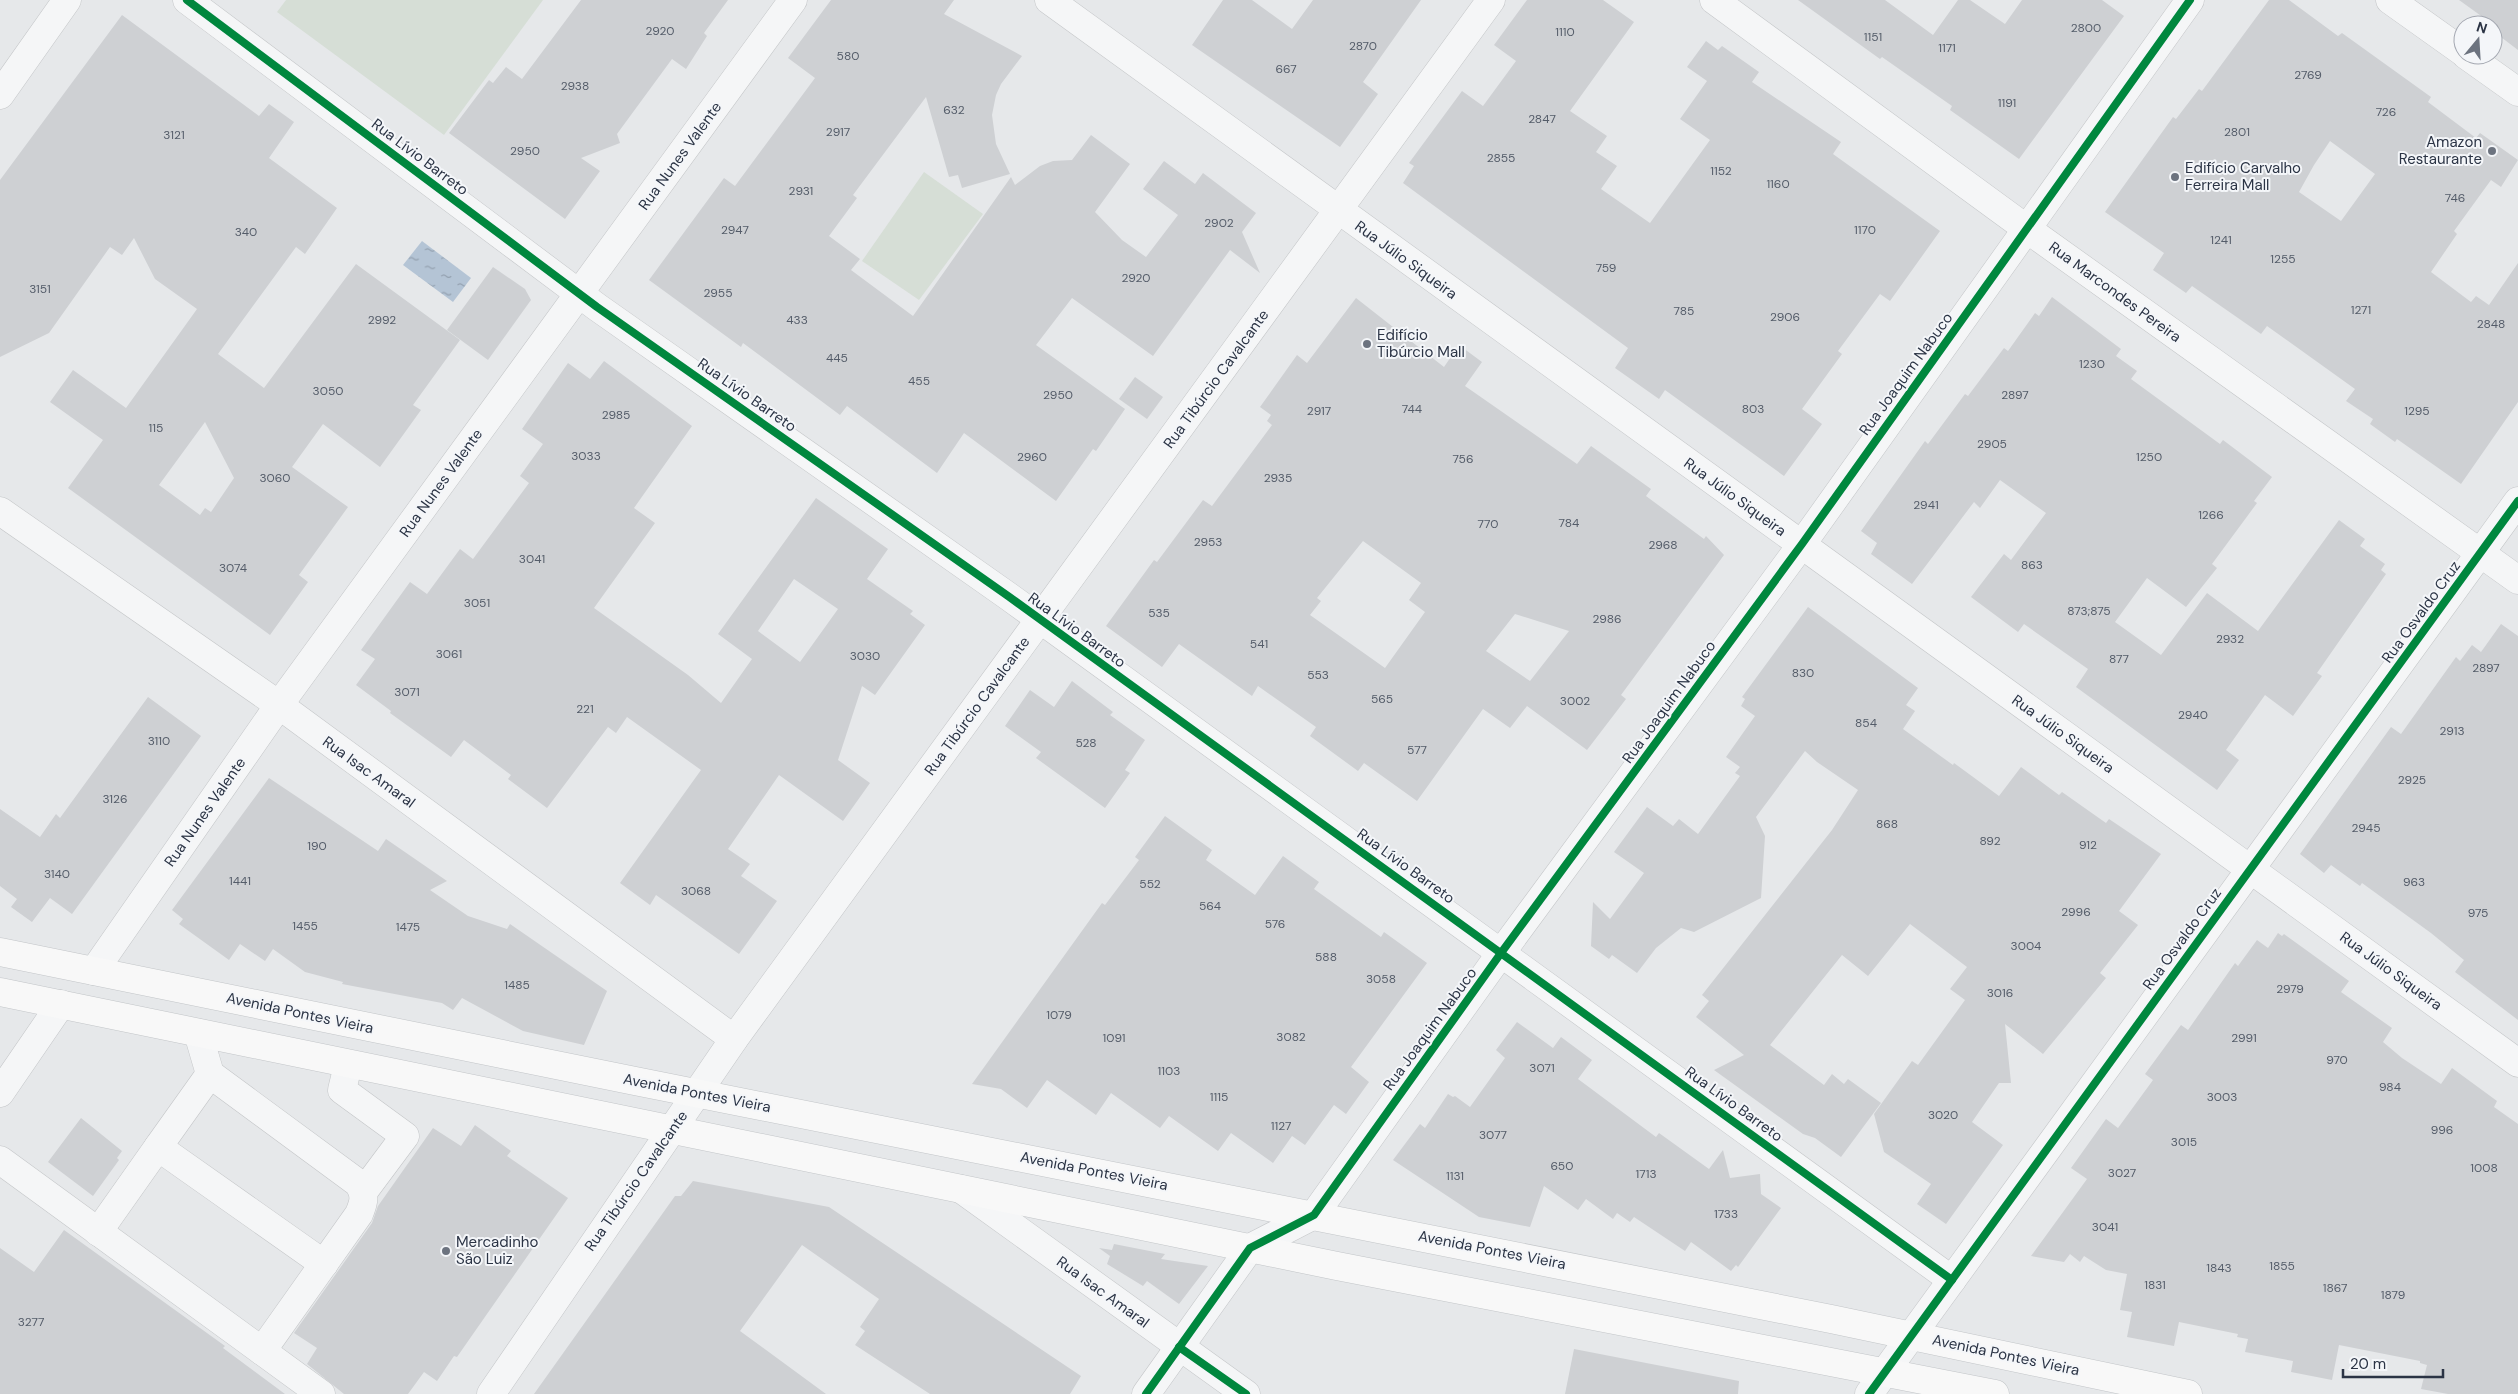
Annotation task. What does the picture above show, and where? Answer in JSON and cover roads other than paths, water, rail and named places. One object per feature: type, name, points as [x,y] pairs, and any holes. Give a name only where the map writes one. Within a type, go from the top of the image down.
[{"type":"main road","name":"Avenida Pontes Vieira","points":[[0,952],[1912,1335],[2188,1394]]},
{"type":"main road","points":[[0,992],[348,1065],[1250,1248],[1995,1394]]},
{"type":"street","points":[[0,95],[67,0]]},
{"type":"street","name":"Rua Lívio Barreto","points":[[187,0],[580,294],[1008,596],[1038,620],[1952,1280]]},
{"type":"street","name":"Rua Nunes Valente","points":[[94,971],[279,705],[794,0]]},
{"type":"street","name":"Rua Júlio Siqueira","points":[[1049,0],[2518,1063]]},
{"type":"street","name":"Rua Tibúrcio Cavalcante","points":[[491,1394],[734,1039],[1491,0]]},
{"type":"street","name":"Rua Marcondes Pereira","points":[[1714,0],[2027,229],[2518,580]]},
{"type":"street","name":"Rua Joaquim Nabuco","points":[[1146,1394],[1250,1248],[1314,1215],[1501,953],[1802,544],[2190,0]]},
{"type":"street","points":[[2390,0],[2453,45]]},
{"type":"street","points":[[2480,65],[2518,92]]},
{"type":"street","name":"Rua Osvaldo Cruz","points":[[1869,1394],[2518,501]]},
{"type":"street","name":"Rua Isac Amaral","points":[[0,511],[279,705],[734,1039]]},
{"type":"street","points":[[0,1093],[61,1004]]},
{"type":"street","points":[[198,1033],[210,1074],[358,1183],[364,1191]]},
{"type":"street","points":[[262,1351],[358,1214],[364,1201],[364,1191],[405,1136],[342,1090],[348,1065]]},
{"type":"street","points":[[98,1232],[210,1074]]},
{"type":"street","points":[[158,1147],[324,1264]]},
{"type":"street","points":[[0,1160],[321,1394]]},
{"type":"street","name":"Rua Isac Amaral","points":[[961,1189],[1246,1394]]},
{"type":"water","points":[[422,241],[471,278],[453,302],[403,265]]},
{"type":"place","name":"Amazon Restaurante","points":[[2492,151]]},
{"type":"place","name":"Edifício Carvalho Ferreira Mall","points":[[2175,177]]},
{"type":"place","name":"Edifício Tibúrcio Mall","points":[[1367,344]]},
{"type":"place","name":"Mercadinho São Luiz","points":[[446,1251]]}]
